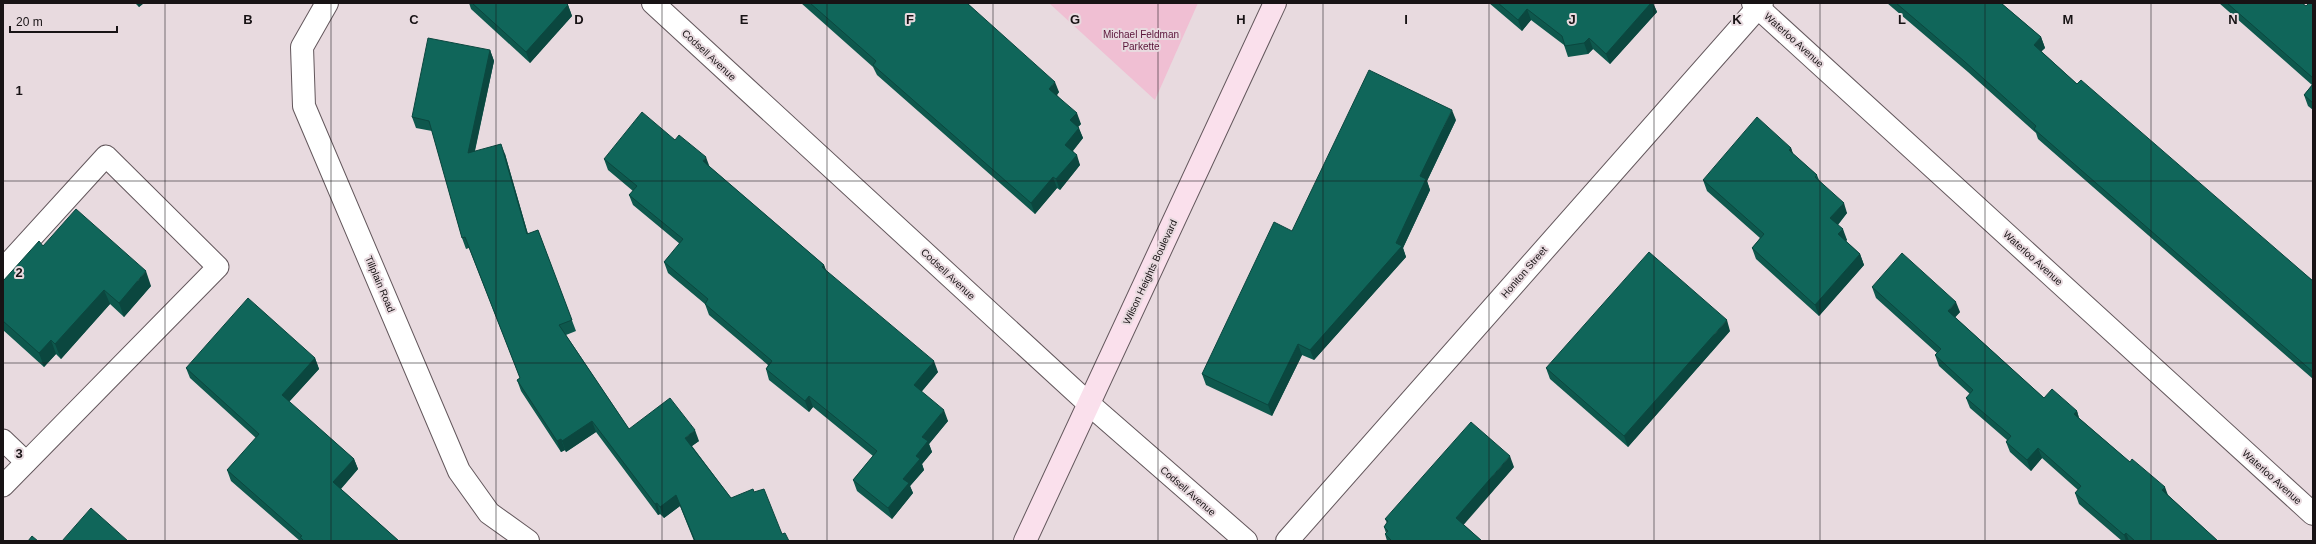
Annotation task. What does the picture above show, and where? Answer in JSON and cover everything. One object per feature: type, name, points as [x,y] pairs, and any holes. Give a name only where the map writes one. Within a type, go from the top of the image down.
[{"type":"street","name":"Tillplain Road","points":[[326,3],[302,47],[304,106],[459,471],[489,513],[528,541]]},
{"type":"street","name":"Codsell Avenue","points":[[653,3],[1089,404],[1246,541]]},
{"type":"street","name":"Wilson Heights Boulevard","points":[[1025,541],[1275,3]]},
{"type":"street","name":"Waterloo Avenue","points":[[1758,5],[2313,514]]},
{"type":"street","name":"Honiton Street","points":[[1287,541],[1758,5]]},
{"type":"lane","points":[[3,269],[106,156],[218,267],[3,486]]},
{"type":"lane","points":[[3,440],[26,462]]},
{"type":"green space","name":"Michael Feldman Parkette","points":[[1049,3],[1198,3],[1155,100]]},
{"type":"building","points":[[472,3],[566,3],[568,5],[526,52]]},
{"type":"building","points":[[810,3],[967,3],[1055,82],[1049,89],[1077,113],[1070,120],[1079,128],[1065,145],[1077,155],[1056,179],[1053,177],[1031,203],[873,65],[876,61]]},
{"type":"building","points":[[1498,3],[1651,3],[1606,54],[1589,38],[1584,43],[1565,46],[1562,36],[1527,9],[1518,20]]},
{"type":"building","points":[[1896,3],[2001,3],[2041,37],[2034,45],[2077,84],[2081,80],[2313,281],[2313,372],[2034,129],[2036,126],[1964,61]]},
{"type":"building","points":[[2227,3],[2302,3],[2306,6],[2309,3],[2313,3],[2313,78]]},
{"type":"building","points":[[428,38],[490,50],[468,153],[501,144],[527,234],[538,230],[572,320],[559,325],[629,429],[670,398],[695,430],[685,438],[731,498],[753,489],[754,492],[764,489],[782,534],[785,533],[789,541],[695,541],[676,495],[660,507],[657,503],[655,504],[592,421],[562,441],[561,439],[557,441],[517,380],[520,378],[465,237],[462,238],[429,121],[412,117]]},
{"type":"building","points":[[1369,70],[1452,110],[1420,176],[1426,179],[1396,243],[1402,246],[1310,350],[1298,344],[1268,405],[1202,374],[1274,222],[1292,231]]},
{"type":"building","points":[[2313,84],[2313,103],[2304,95]]},
{"type":"building","points":[[642,112],[675,140],[679,135],[706,157],[703,161],[824,265],[822,267],[934,361],[914,385],[944,410],[922,437],[928,441],[916,456],[920,459],[903,479],[909,483],[888,508],[853,480],[877,451],[809,396],[805,401],[766,369],[772,361],[705,304],[708,299],[664,262],[683,239],[629,195],[637,186],[604,159]]},
{"type":"building","points":[[1757,117],[1791,148],[1789,150],[1817,175],[1815,177],[1844,203],[1830,218],[1843,229],[1838,234],[1860,254],[1815,305],[1752,248],[1764,234],[1703,180]]},
{"type":"building","points":[[76,209],[146,271],[119,303],[104,290],[55,344],[51,340],[39,353],[3,321],[3,281],[39,241],[43,246]]},
{"type":"building","points":[[1649,252],[1727,320],[1624,436],[1546,368]]},
{"type":"building","points":[[1902,253],[1956,302],[1948,311],[2044,398],[2052,389],[2077,411],[2074,414],[2130,462],[2132,459],[2165,487],[2162,490],[2218,541],[2135,541],[2126,533],[2124,535],[2075,493],[2081,486],[2038,448],[2027,460],[2006,442],[2011,436],[1966,398],[1973,390],[1935,355],[1941,349],[1872,287]]},
{"type":"building","points":[[248,298],[315,358],[282,395],[354,459],[333,482],[399,541],[304,541],[300,537],[302,536],[227,470],[259,434],[186,368]]},
{"type":"building","points":[[1471,422],[1510,456],[1456,518],[1482,541],[1392,541],[1385,534],[1388,531],[1384,527],[1388,521],[1385,519]]},
{"type":"building","points":[[91,508],[128,541],[62,541]]},
{"type":"building","points":[[32,536],[38,541],[28,541]]}]
